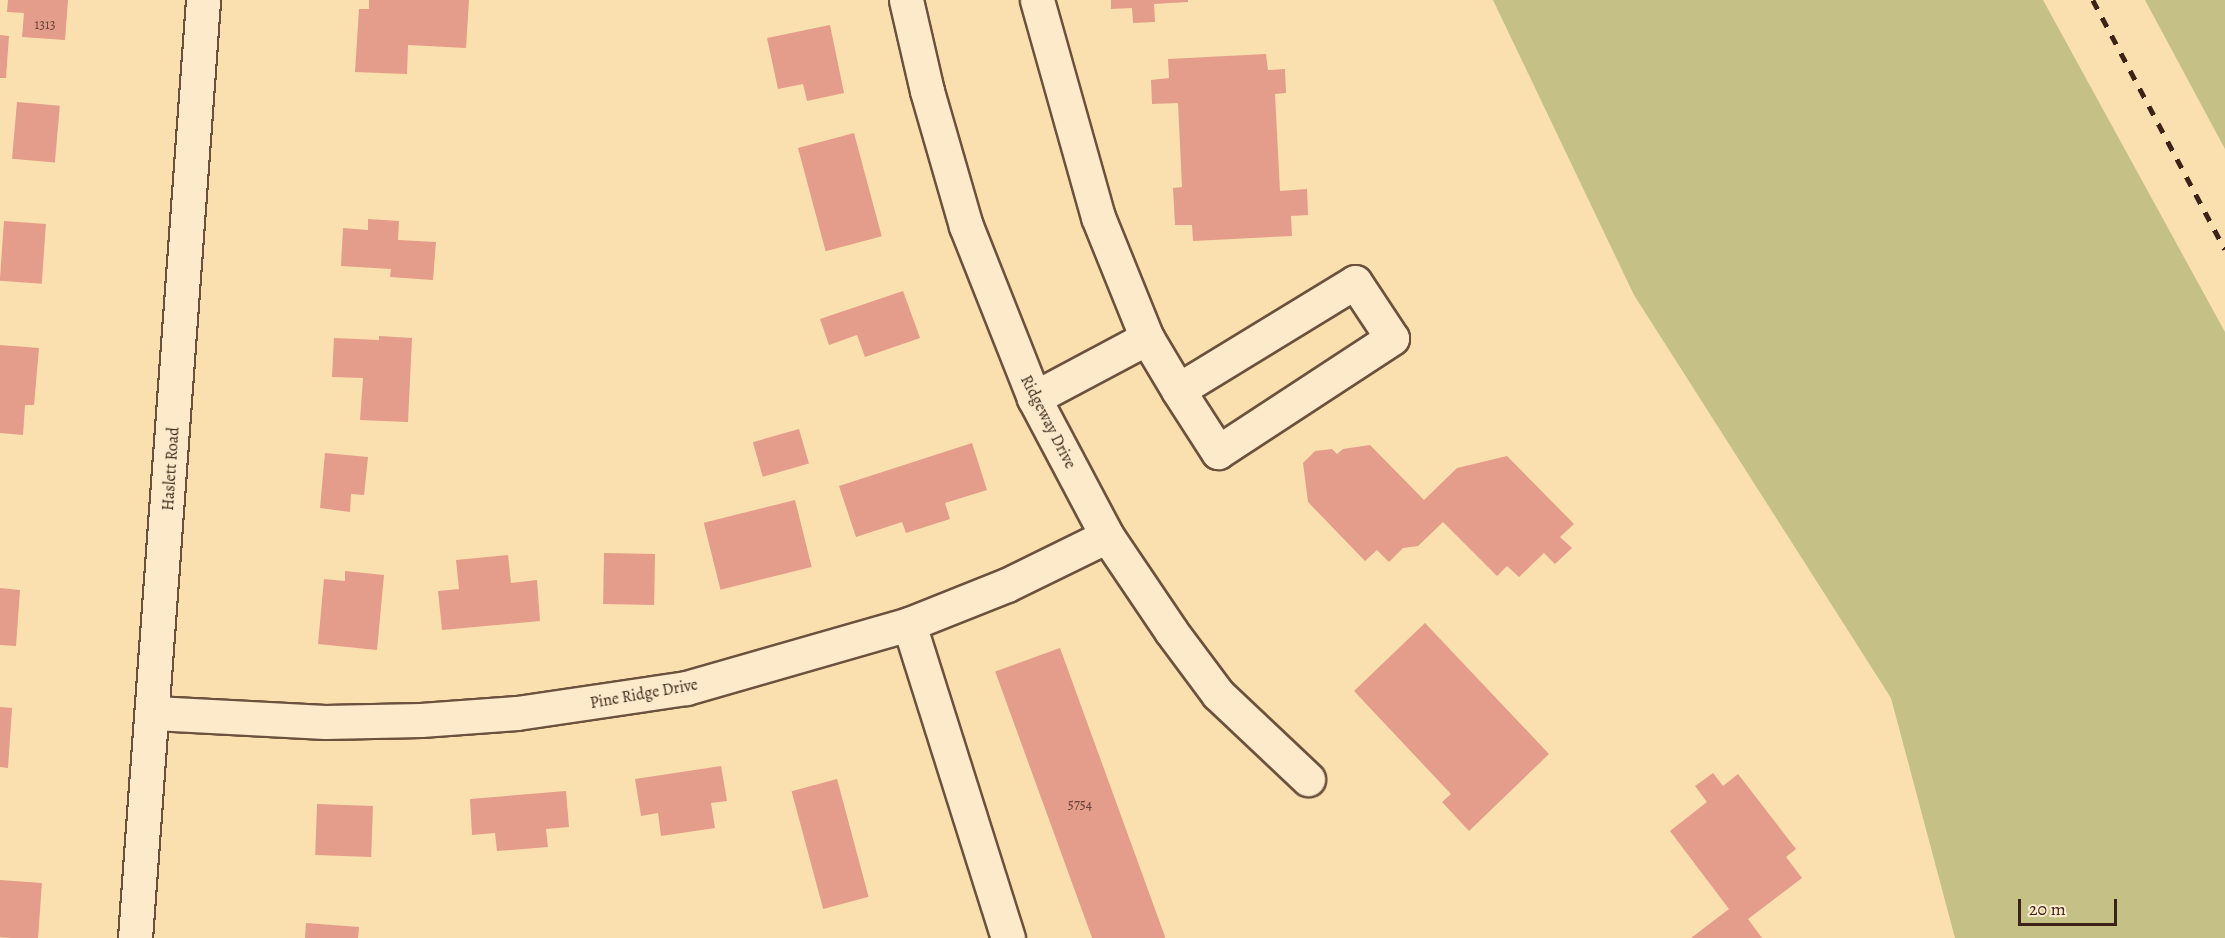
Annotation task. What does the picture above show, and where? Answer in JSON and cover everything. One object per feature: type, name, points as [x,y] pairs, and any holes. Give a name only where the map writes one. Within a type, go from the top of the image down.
[{"type":"street","name":"Haslett Road","points":[[135,938],[154,712],[204,0]]},
{"type":"street","name":"Ridgeway Drive","points":[[906,0],[927,91],[966,226],[1034,398],[1107,536],[1218,694],[1308,779]]},
{"type":"street","points":[[1036,0],[1098,217],[1147,338],[1178,390],[1218,452],[1392,338],[1355,282],[1178,390]]},
{"type":"street","points":[[1034,398],[1147,338]]},
{"type":"street","name":"Pine Ridge Drive","points":[[154,712],[325,722],[527,712],[687,688],[909,624],[1006,585],[1107,536]]},
{"type":"street","points":[[909,624],[1008,938]]},
{"type":"shaded area","points":[[1493,0],[2043,0],[2225,332],[2225,938],[1955,938],[1891,698],[1634,295]]},
{"type":"shaded area","points":[[2145,0],[2225,0],[2225,149]]},
{"type":"building","points":[[8,0],[68,0],[65,40],[22,37],[24,13],[7,12]]},
{"type":"building","points":[[369,0],[469,0],[466,48],[408,45],[407,74],[355,72],[359,9],[369,9]]},
{"type":"building","points":[[1111,0],[1188,0],[1188,2],[1154,4],[1155,22],[1133,23],[1132,8],[1111,9]]},
{"type":"building","points":[[830,25],[844,93],[807,101],[803,84],[778,89],[767,38]]},
{"type":"building","points":[[0,35],[9,36],[6,78],[0,78]]},
{"type":"building","points":[[1266,54],[1268,70],[1285,69],[1286,93],[1275,94],[1280,191],[1307,189],[1308,215],[1291,216],[1292,236],[1193,241],[1192,225],[1175,225],[1173,188],[1182,187],[1178,103],[1152,104],[1151,80],[1169,78],[1168,59]]},
{"type":"building","points":[[17,102],[60,106],[55,163],[12,159]]},
{"type":"building","points":[[854,133],[882,236],[826,251],[798,148]]},
{"type":"building","points":[[368,219],[399,221],[398,240],[436,242],[433,280],[390,277],[391,269],[341,266],[343,228],[368,230]]},
{"type":"building","points":[[4,221],[46,224],[42,284],[0,281]]},
{"type":"building","points":[[903,291],[920,338],[865,357],[857,335],[829,345],[820,319]]},
{"type":"building","points":[[379,336],[412,338],[408,422],[360,420],[363,378],[332,377],[334,338],[379,340]]},
{"type":"building","points":[[0,345],[39,348],[34,405],[25,405],[23,435],[0,433]]},
{"type":"building","points":[[799,429],[809,464],[763,477],[753,442]]},
{"type":"building","points":[[972,443],[987,490],[945,503],[950,519],[906,533],[902,522],[856,537],[839,486]]},
{"type":"building","points":[[1370,445],[1424,500],[1457,468],[1507,456],[1574,524],[1560,537],[1572,548],[1555,564],[1544,553],[1519,577],[1507,566],[1497,576],[1443,522],[1418,546],[1403,548],[1389,562],[1377,550],[1365,561],[1308,502],[1303,463],[1315,451],[1332,449],[1337,454],[1343,449]]},
{"type":"building","points":[[325,453],[368,457],[364,495],[351,494],[350,512],[320,508]]},
{"type":"building","points":[[795,500],[812,567],[720,590],[704,523]]},
{"type":"building","points":[[604,553],[655,554],[654,605],[603,604]]},
{"type":"building","points":[[508,555],[511,583],[537,580],[540,621],[442,630],[438,591],[459,589],[456,560]]},
{"type":"building","points":[[345,571],[384,575],[377,650],[318,644],[324,579],[345,581]]},
{"type":"building","points":[[0,588],[20,590],[16,646],[0,645]]},
{"type":"building","points":[[1425,623],[1549,754],[1469,831],[1442,802],[1451,794],[1354,691]]},
{"type":"building","points":[[1060,648],[1165,937],[1092,938],[995,672]]},
{"type":"building","points":[[0,707],[12,708],[8,768],[0,767]]},
{"type":"building","points":[[721,766],[727,801],[711,803],[715,828],[661,836],[658,813],[641,816],[635,779]]},
{"type":"building","points":[[1713,773],[1723,786],[1738,774],[1796,849],[1786,857],[1802,878],[1748,919],[1762,938],[1691,938],[1729,909],[1670,831],[1707,802],[1695,786]]},
{"type":"building","points":[[837,779],[869,897],[823,909],[792,791]]},
{"type":"building","points":[[566,791],[569,827],[546,829],[548,847],[497,851],[495,833],[472,835],[470,799]]},
{"type":"building","points":[[317,804],[373,806],[371,857],[315,855]]},
{"type":"building","points":[[0,880],[42,883],[38,938],[0,937]]},
{"type":"building","points":[[306,923],[359,927],[358,938],[305,938]]},
{"type":"railway","points":[[2093,0],[2225,249]]}]
